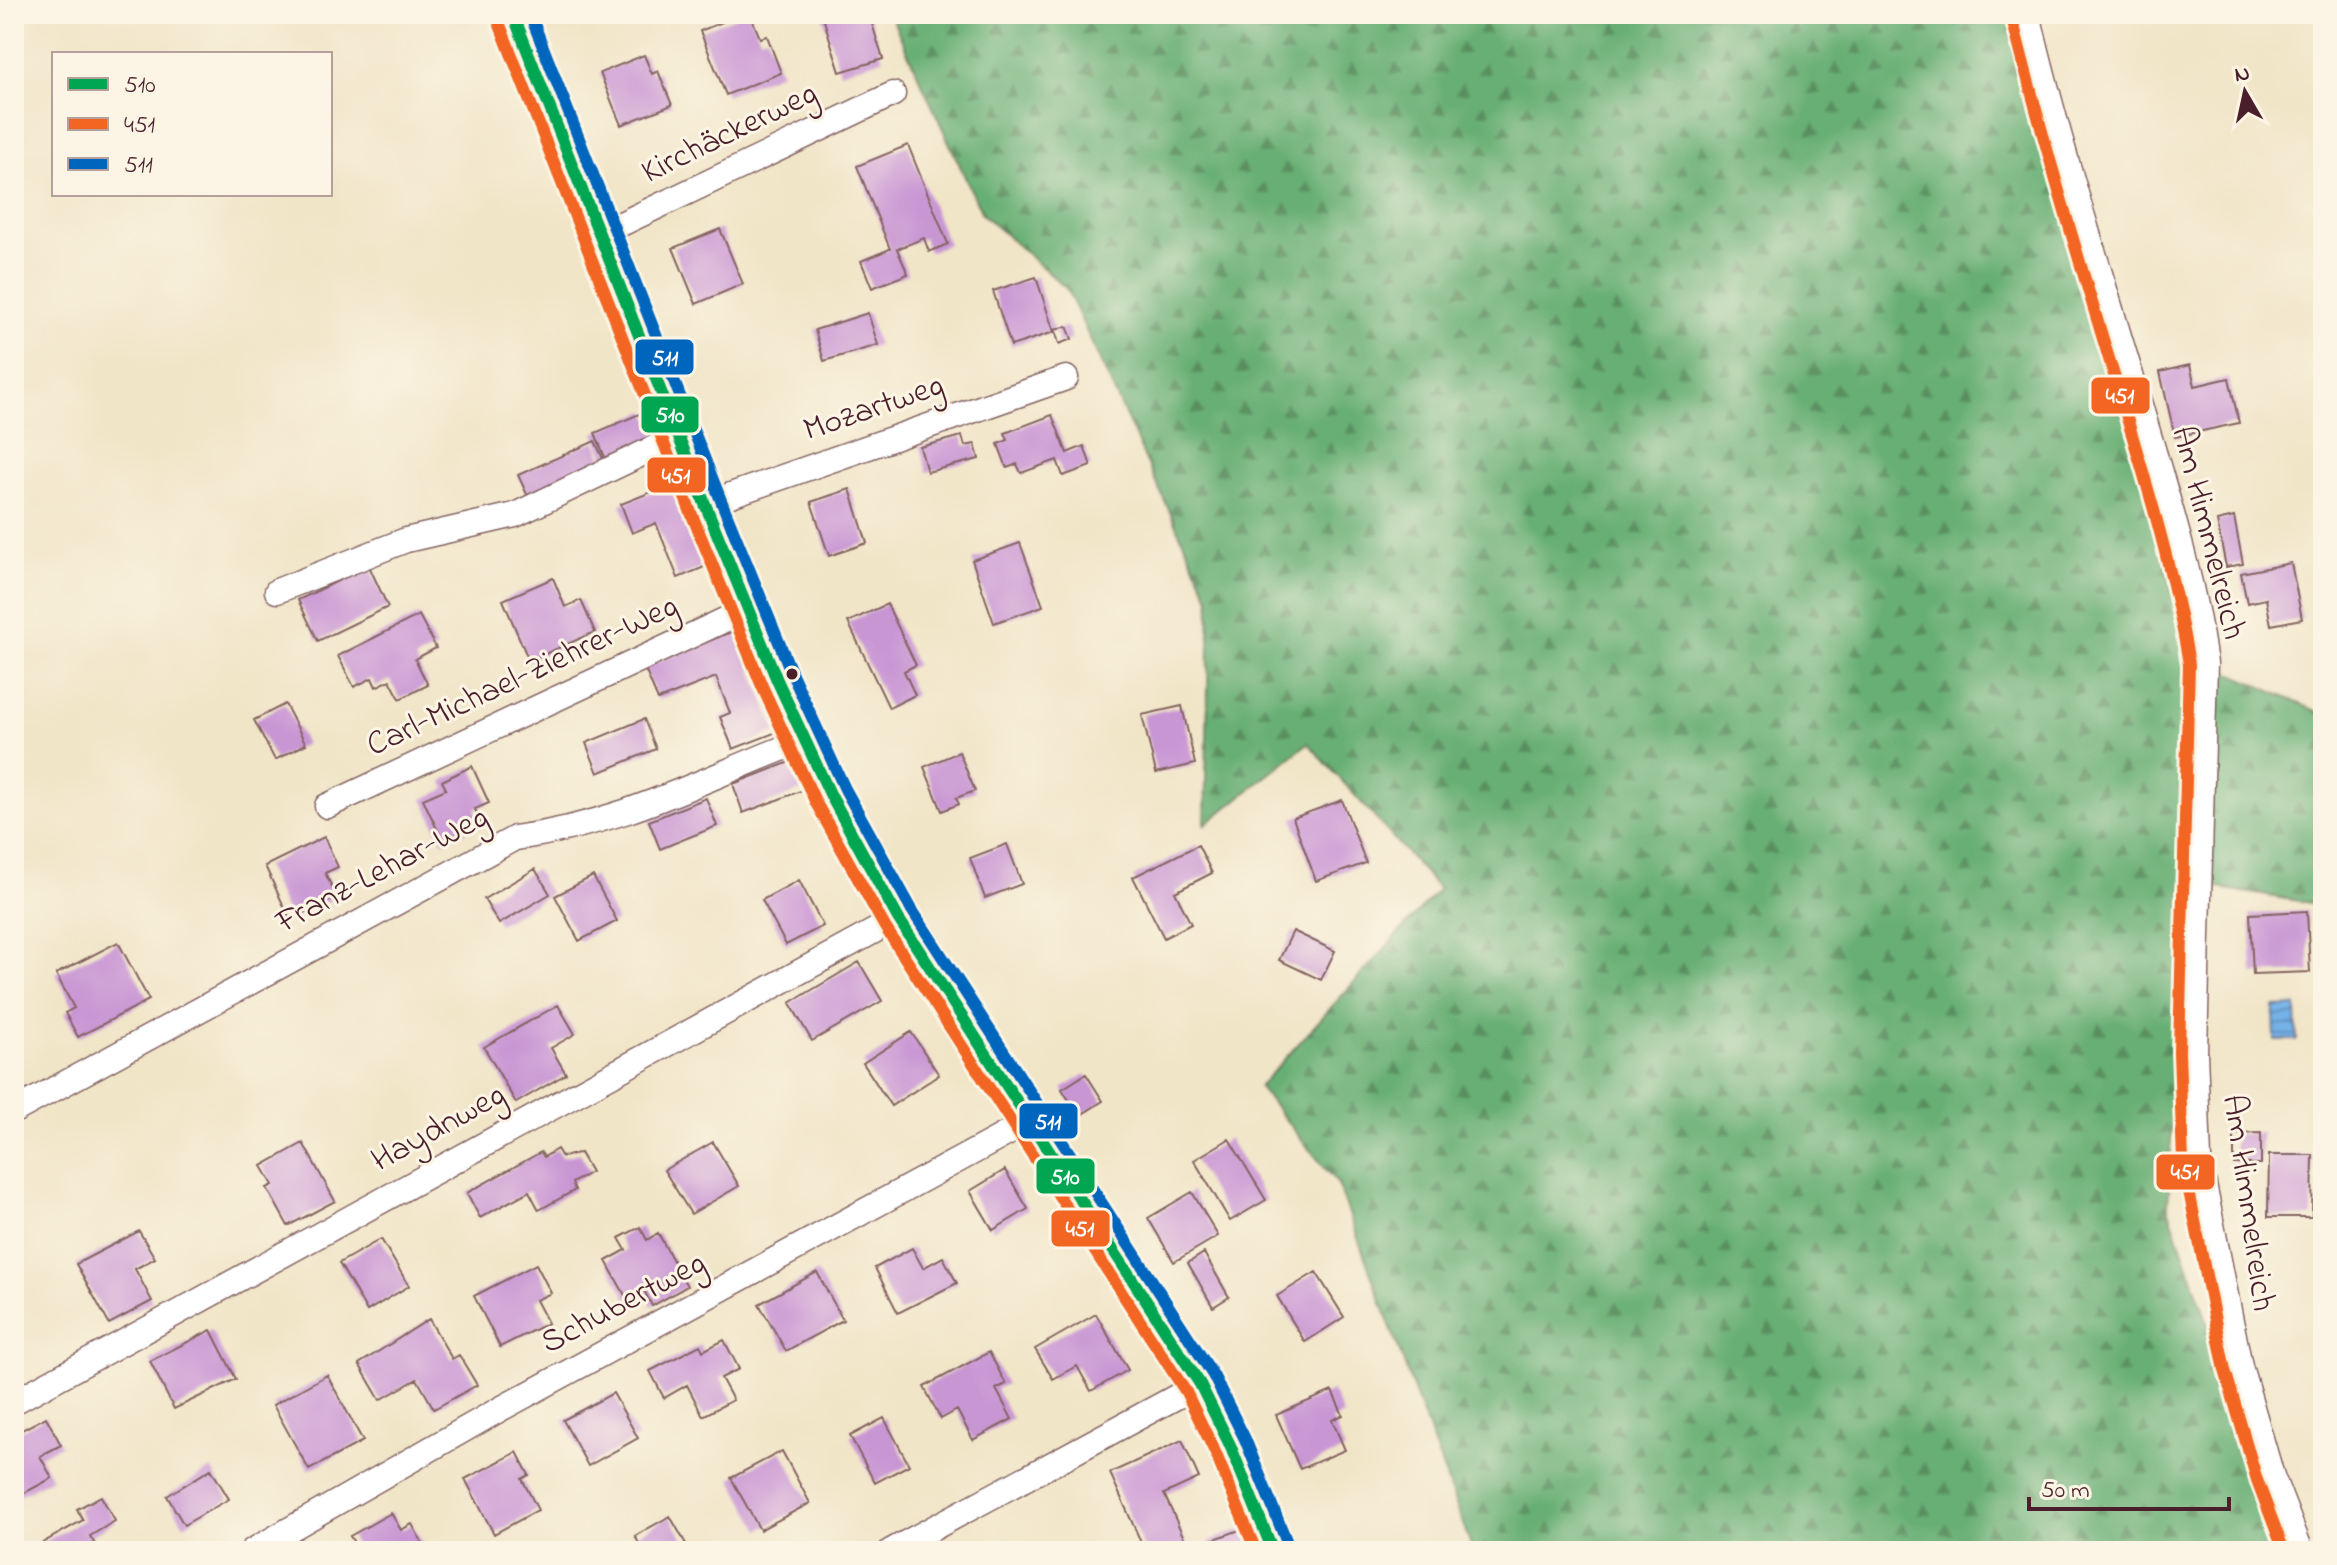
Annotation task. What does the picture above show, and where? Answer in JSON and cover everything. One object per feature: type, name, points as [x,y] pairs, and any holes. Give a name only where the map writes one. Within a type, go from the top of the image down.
[{"type":"main road","points":[[513,14],[705,504],[804,740],[898,918],[1032,1120],[1200,1384],[1230,1445],[1273,1551]]},
{"type":"street","name":"Am Himmelreich","points":[[2028,14],[2067,162],[2176,525],[2199,622],[2205,678],[2195,1052],[2199,1159],[2240,1366],[2272,1476],[2301,1551]]},
{"type":"street","name":"Kirchäckerweg","points":[[598,235],[893,94]]},
{"type":"street","name":"Mozartweg","points":[[705,504],[1066,378]]},
{"type":"street","points":[[277,591],[406,540],[515,515],[679,436]]},
{"type":"street","name":"Carl-Michael-Ziehrer-Weg","points":[[327,806],[748,609]]},
{"type":"street","name":"Franz-Lehar-Weg","points":[[14,1111],[515,838],[607,820],[804,740]]},
{"type":"street","name":"Haydnweg","points":[[14,1402],[898,918]]},
{"type":"street","name":"Schubertweg","points":[[252,1551],[495,1412],[1032,1120]]},
{"type":"street","points":[[891,1551],[1200,1384]]},
{"type":"green space","points":[[890,14],[2012,14],[2028,87],[2108,334],[2188,654],[2323,714],[2323,905],[2183,882],[2168,1207],[2285,1551],[1473,1551],[1338,1184],[1259,1087],[1439,889],[1308,743],[1205,825],[1210,599],[1067,289],[982,214]]},
{"type":"water","points":[[2296,1006],[2297,1040],[2275,1040],[2274,1007]]},
{"type":"building","points":[[742,14],[750,14],[760,38],[767,36],[781,73],[726,95],[700,31]]},
{"type":"building","points":[[822,14],[869,14],[883,59],[840,72]]},
{"type":"building","points":[[644,55],[652,74],[658,71],[672,105],[621,125],[600,73]]},
{"type":"building","points":[[908,145],[948,244],[929,252],[924,238],[897,249],[908,274],[872,288],[861,261],[890,249],[857,166]]},
{"type":"building","points":[[720,229],[743,284],[696,304],[673,248]]},
{"type":"building","points":[[1036,277],[1054,332],[1011,346],[993,291]]},
{"type":"building","points":[[868,313],[878,345],[824,361],[815,330]]},
{"type":"building","points":[[1067,326],[1072,339],[1059,344],[1055,330]]},
{"type":"building","points":[[2190,365],[2195,386],[2229,378],[2239,423],[2175,437],[2160,372]]},
{"type":"building","points":[[646,411],[657,438],[606,460],[595,433]]},
{"type":"building","points":[[1052,415],[1067,453],[1084,446],[1091,466],[1063,476],[1057,460],[1021,473],[1017,464],[1007,468],[998,444],[1008,440],[1005,433]]},
{"type":"building","points":[[962,436],[965,446],[975,444],[979,459],[927,472],[920,447]]},
{"type":"building","points":[[595,441],[607,467],[530,501],[518,475]]},
{"type":"building","points":[[674,483],[707,566],[678,578],[656,523],[632,533],[621,504]]},
{"type":"building","points":[[850,489],[867,543],[829,556],[811,502]]},
{"type":"building","points":[[2234,517],[2243,564],[2226,567],[2217,521]]},
{"type":"building","points":[[1020,543],[1043,606],[994,623],[972,560]]},
{"type":"building","points":[[2291,563],[2302,619],[2271,625],[2266,599],[2247,603],[2241,573]]},
{"type":"building","points":[[369,566],[388,607],[318,641],[298,600]]},
{"type":"building","points":[[553,578],[565,607],[581,600],[595,632],[529,661],[503,600]]},
{"type":"building","points":[[887,604],[916,665],[904,671],[915,695],[889,708],[848,622]]},
{"type":"building","points":[[419,615],[436,648],[415,659],[428,685],[400,699],[390,680],[376,687],[372,678],[354,687],[338,656]]},
{"type":"building","points":[[736,630],[777,732],[733,749],[720,717],[730,713],[716,677],[658,700],[644,667]]},
{"type":"building","points":[[285,704],[306,744],[275,760],[254,720]]},
{"type":"building","points":[[1182,706],[1195,764],[1156,773],[1142,715]]},
{"type":"building","points":[[644,719],[656,749],[598,773],[586,743]]},
{"type":"building","points":[[959,752],[975,791],[956,798],[959,804],[942,811],[924,767]]},
{"type":"building","points":[[795,760],[806,789],[743,813],[733,784]]},
{"type":"building","points":[[472,766],[489,803],[475,809],[482,824],[443,842],[423,799],[446,789],[442,781]]},
{"type":"building","points":[[706,798],[717,826],[660,849],[649,821]]},
{"type":"building","points":[[1342,800],[1366,863],[1316,881],[1293,818]]},
{"type":"building","points":[[324,837],[338,867],[325,873],[337,897],[290,919],[265,866]]},
{"type":"building","points":[[1007,844],[1022,884],[985,898],[970,858]]},
{"type":"building","points":[[1198,845],[1212,873],[1175,892],[1191,924],[1164,938],[1133,877]]},
{"type":"building","points":[[535,869],[550,894],[499,924],[484,899]]},
{"type":"building","points":[[593,876],[617,921],[579,941],[555,896]]},
{"type":"building","points":[[799,880],[823,926],[786,945],[762,900]]},
{"type":"building","points":[[2307,911],[2310,972],[2253,974],[2250,914]]},
{"type":"building","points":[[1293,931],[1335,951],[1321,980],[1279,960]]},
{"type":"building","points":[[118,942],[149,1000],[78,1037],[65,1013],[74,1008],[56,974]]},
{"type":"building","points":[[859,962],[882,1001],[812,1041],[790,1003]]},
{"type":"building","points":[[558,1005],[575,1034],[551,1048],[566,1074],[516,1103],[484,1047]]},
{"type":"building","points":[[911,1032],[939,1075],[891,1106],[863,1063]]},
{"type":"building","points":[[1086,1074],[1103,1101],[1079,1116],[1062,1089]]},
{"type":"building","points":[[2261,1133],[2261,1164],[2234,1164],[2234,1134]]},
{"type":"building","points":[[1229,1139],[1266,1200],[1230,1221],[1194,1160]]},
{"type":"building","points":[[713,1142],[739,1186],[691,1214],[664,1170]]},
{"type":"building","points":[[303,1143],[335,1201],[288,1226],[267,1188],[273,1185],[262,1166]]},
{"type":"building","points":[[557,1149],[562,1157],[580,1153],[591,1172],[572,1183],[575,1190],[539,1210],[529,1191],[480,1218],[467,1193],[541,1152],[544,1157]]},
{"type":"building","points":[[2269,1155],[2313,1155],[2312,1217],[2268,1217]]},
{"type":"building","points":[[1005,1170],[1028,1209],[993,1230],[970,1191]]},
{"type":"building","points":[[1192,1192],[1218,1236],[1174,1262],[1148,1218]]},
{"type":"building","points":[[640,1227],[647,1240],[658,1233],[687,1286],[652,1306],[644,1290],[627,1299],[606,1261],[626,1250],[619,1238]]},
{"type":"building","points":[[139,1231],[155,1258],[135,1269],[152,1301],[109,1324],[76,1264]]},
{"type":"building","points":[[381,1239],[409,1286],[367,1311],[339,1263]]},
{"type":"building","points":[[912,1248],[923,1268],[943,1257],[957,1283],[898,1313],[875,1268]]},
{"type":"building","points":[[1204,1253],[1229,1297],[1213,1307],[1188,1263]]},
{"type":"building","points":[[536,1264],[551,1293],[536,1300],[548,1323],[500,1347],[474,1296]]},
{"type":"building","points":[[817,1272],[843,1320],[786,1351],[759,1304]]},
{"type":"building","points":[[1316,1272],[1344,1317],[1305,1342],[1277,1296]]},
{"type":"building","points":[[1096,1314],[1128,1370],[1091,1391],[1077,1366],[1053,1379],[1035,1349]]},
{"type":"building","points":[[429,1319],[452,1359],[459,1355],[477,1385],[434,1409],[417,1379],[380,1400],[359,1364]]},
{"type":"building","points":[[211,1330],[236,1379],[174,1409],[150,1361]]},
{"type":"building","points":[[724,1340],[739,1369],[721,1378],[733,1400],[703,1416],[687,1385],[664,1398],[650,1371],[700,1345],[703,1351]]},
{"type":"building","points":[[989,1352],[1006,1384],[996,1389],[1012,1419],[973,1440],[957,1410],[941,1419],[924,1387]]},
{"type":"building","points":[[327,1375],[363,1441],[309,1470],[273,1405]]},
{"type":"building","points":[[1332,1391],[1343,1415],[1332,1420],[1345,1450],[1300,1469],[1276,1415]]},
{"type":"building","points":[[613,1393],[638,1438],[588,1466],[563,1420]]},
{"type":"building","points":[[46,1417],[61,1445],[40,1456],[52,1478],[19,1496],[14,1487],[14,1434]]},
{"type":"building","points":[[884,1418],[909,1465],[875,1483],[850,1436]]},
{"type":"building","points":[[1182,1440],[1199,1478],[1164,1494],[1190,1551],[1145,1551],[1110,1473]]},
{"type":"building","points":[[782,1451],[810,1503],[760,1530],[731,1478]]},
{"type":"building","points":[[517,1452],[529,1475],[522,1479],[538,1510],[494,1534],[465,1479]]},
{"type":"building","points":[[211,1469],[229,1499],[184,1525],[167,1496]]},
{"type":"building","points":[[101,1496],[115,1521],[90,1536],[99,1551],[28,1551],[83,1520],[77,1509]]},
{"type":"building","points":[[391,1513],[401,1530],[412,1524],[427,1551],[359,1551],[350,1536]]},
{"type":"building","points":[[670,1516],[690,1551],[643,1551],[635,1536]]},
{"type":"building","points":[[1245,1528],[1254,1551],[1213,1551],[1209,1541]]},
{"type":"transit line","name":"510","points":[[513,14],[705,504],[777,680],[831,796],[898,918],[1200,1384],[1230,1445],[1273,1551]]},
{"type":"transit line","name":"511","points":[[530,14],[720,498],[792,674],[845,789],[912,910],[1213,1375],[1245,1439],[1288,1545]]},
{"type":"transit line","name":"451","points":[[2012,18],[2156,519],[2175,591],[2189,664],[2179,1052],[2183,1161],[2225,1370],[2257,1480],[2284,1551]]},
{"type":"transit line","name":"451","points":[[498,20],[690,510],[762,686],[816,803],[885,927],[1186,1392],[1256,1551]]}]
